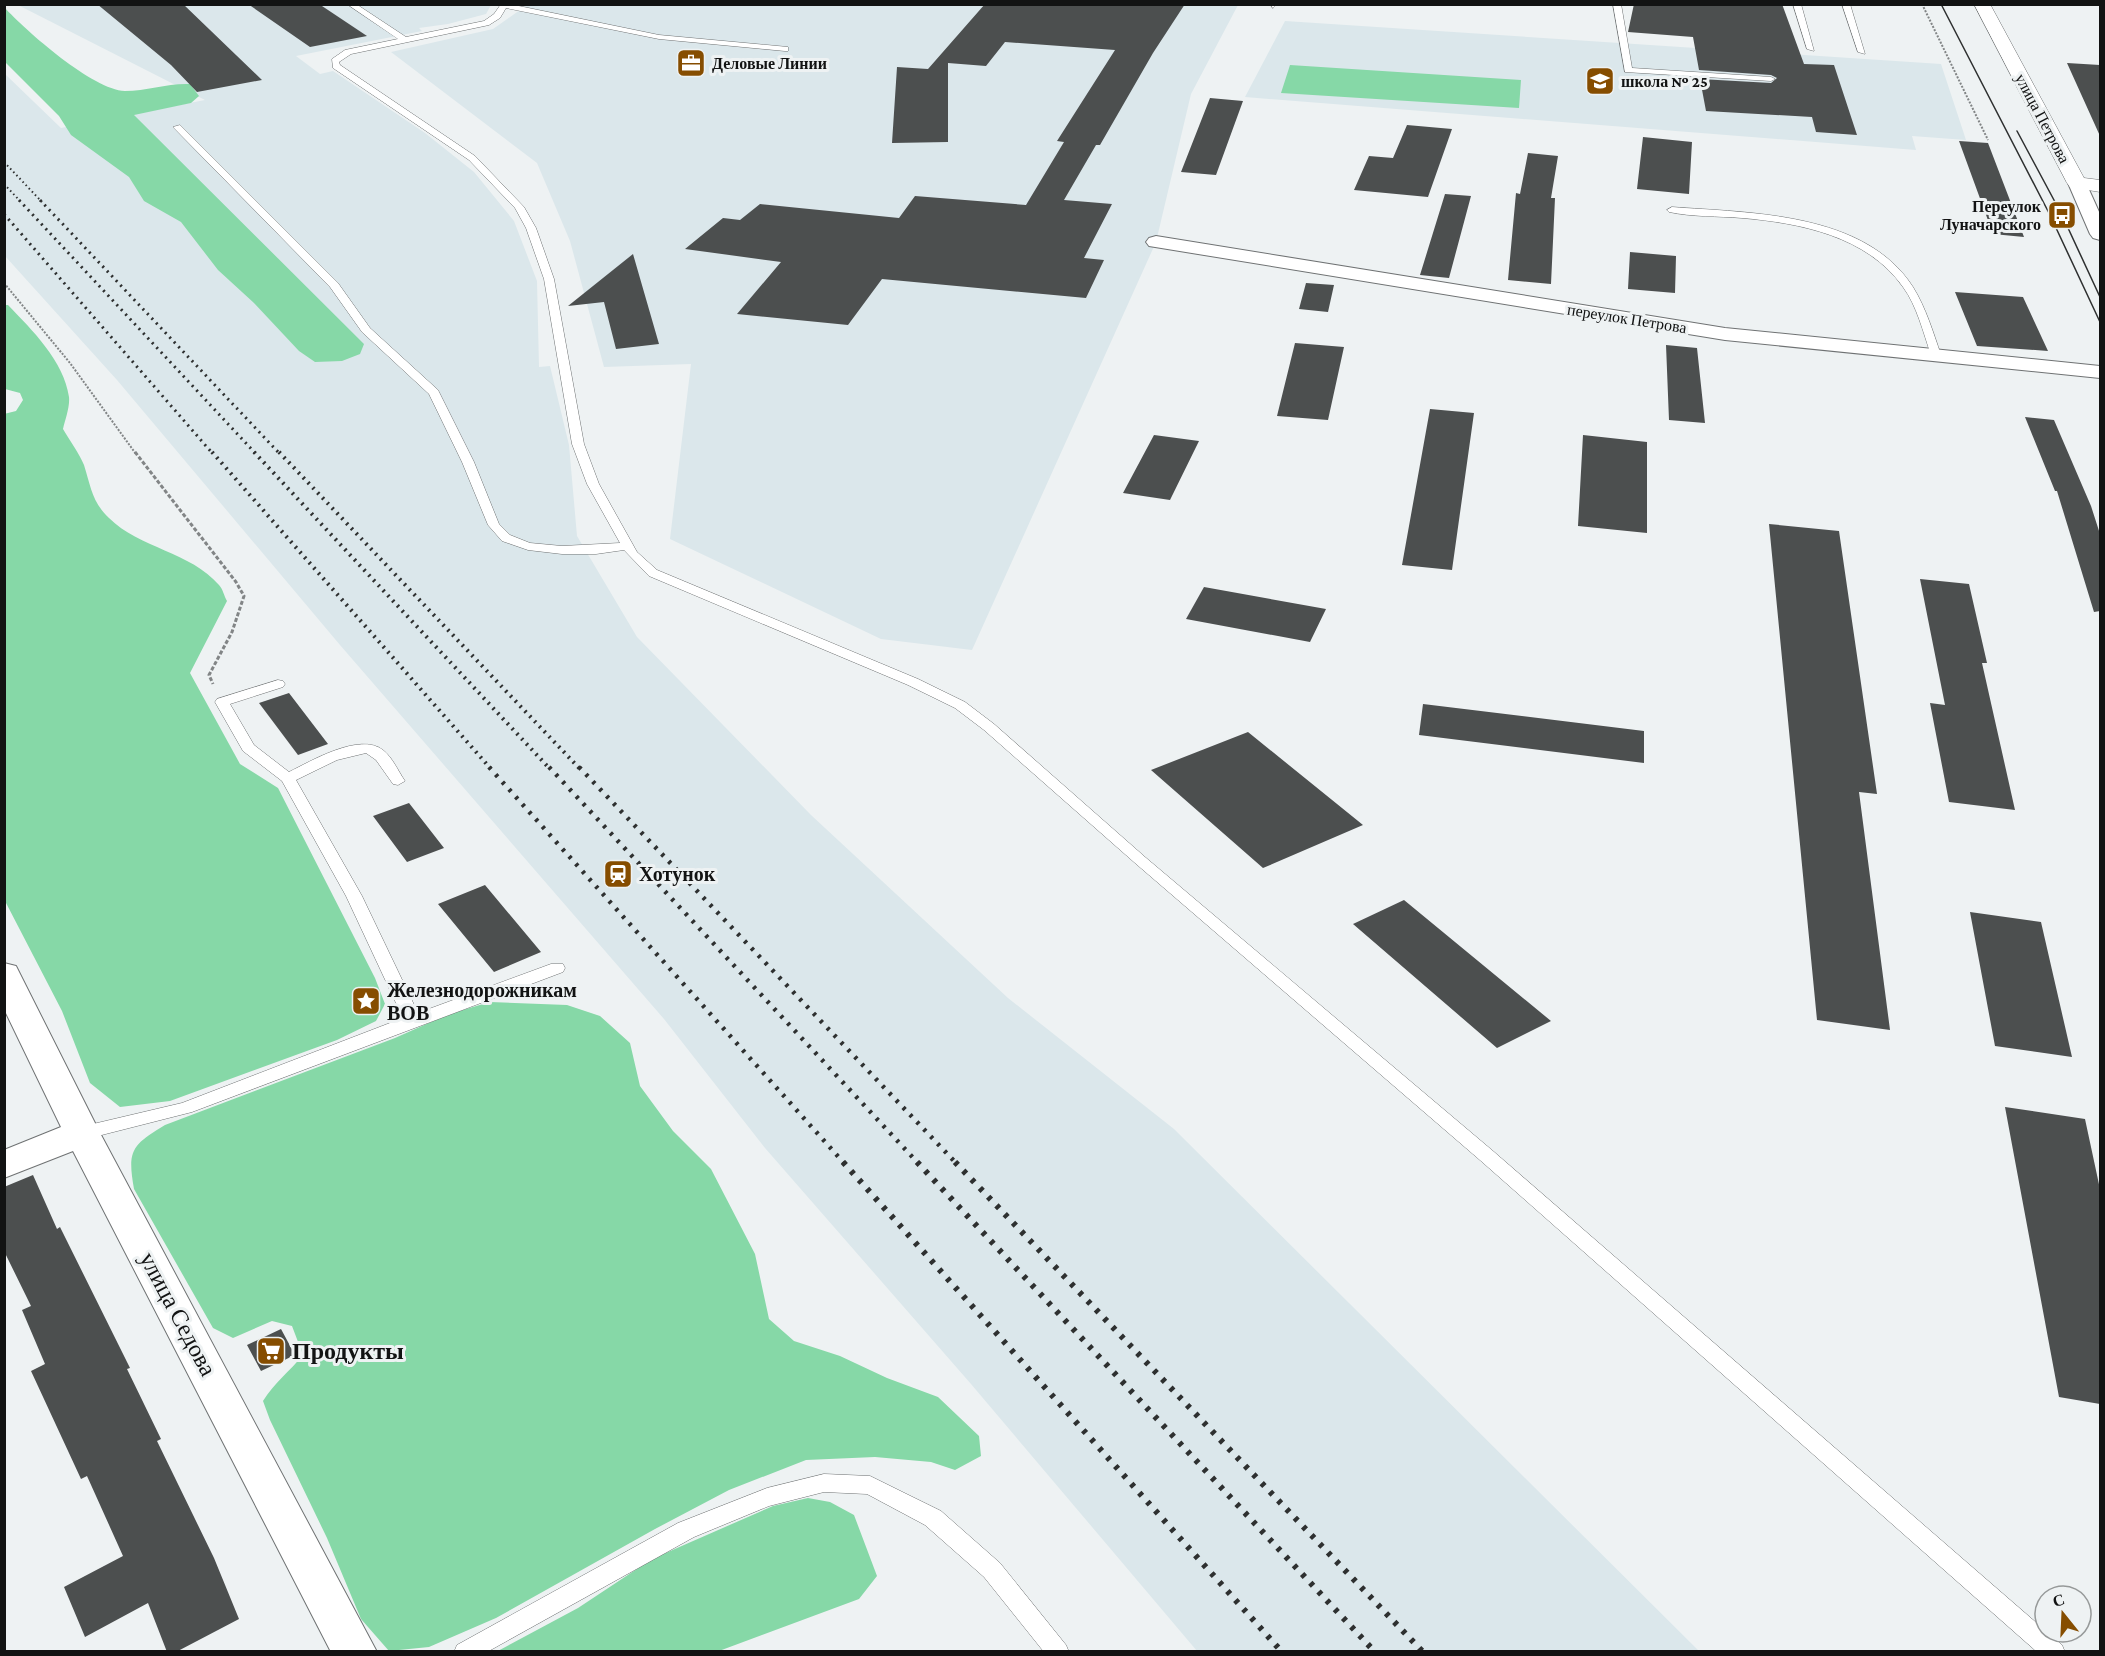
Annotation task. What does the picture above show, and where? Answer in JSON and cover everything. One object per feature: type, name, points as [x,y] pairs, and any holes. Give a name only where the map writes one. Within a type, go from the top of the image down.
[{"type":"street","name":"улица Петрова","points":[[1982,4],[2077,183],[2100,234]]},
{"type":"street","points":[[2077,183],[2100,186]]},
{"type":"street","name":"переулок Петрова","points":[[1156,242],[1725,334],[2100,372]]},
{"type":"street","name":"улица Седова","points":[[4,974],[82,1133],[355,1652]]},
{"type":"street","points":[[4,1166],[82,1133]]},
{"type":"lane","points":[[350,4],[405,40]]},
{"type":"lane","points":[[1617,4],[1628,70],[1771,79]]},
{"type":"lane","points":[[1797,4],[1811,49]]},
{"type":"lane","points":[[1846,4],[1862,52]]},
{"type":"lane","points":[[785,49],[659,37],[505,5],[497,16],[486,22],[348,52],[339,56],[335,61],[336,66],[472,158],[519,207],[531,228],[549,279],[578,444],[593,484],[628,546],[652,573],[914,682],[960,705],[989,727],[1140,860],[1496,1163],[2054,1652]]},
{"type":"lane","points":[[177,127],[334,285],[366,330],[434,393],[468,462],[494,525],[506,538],[528,546],[562,550],[628,546]]},
{"type":"lane","points":[[1672,210],[1799,222],[1832,231],[1858,243],[1884,261],[1907,285],[1919,308],[1936,355]]},
{"type":"lane","points":[[278,684],[222,702],[248,748],[288,778],[354,896],[413,1021]]},
{"type":"lane","points":[[288,778],[335,756],[364,748],[376,751],[398,781]]},
{"type":"lane","points":[[82,1133],[186,1108],[557,968]]},
{"type":"lane","points":[[465,1652],[686,1530],[767,1497],[824,1483],[870,1485],[933,1518],[992,1570],[1058,1652]]},
{"type":"path","points":[[1922,4],[1988,140]]},
{"type":"path","points":[[4,283],[70,363],[146,468],[236,582],[244,597],[232,632],[209,675],[222,702]]},
{"type":"shaded area","points":[[18,5],[491,5],[486,14],[448,24],[419,28],[422,31],[296,56],[320,74],[333,71],[425,133],[474,172],[514,221],[537,281],[539,367],[550,366],[569,445],[577,536],[637,637],[811,815],[1008,998],[1174,1129],[1699,1651],[1197,1651],[971,1384],[765,1148],[664,1019],[340,645],[117,380],[5,256],[5,74],[61,128],[205,100]]},
{"type":"shaded area","points":[[527,5],[1238,5],[1191,94],[1156,242],[972,650],[881,639],[670,539],[691,364],[604,367],[570,241],[537,163],[391,52],[493,29]]},
{"type":"shaded area","name":"школа № 25","points":[[1285,21],[1941,64],[1966,140],[1912,136],[1916,150],[1245,97]]},
{"type":"green space","points":[[4,7],[61,58],[96,81],[112,88],[133,91],[190,84],[199,96],[191,103],[134,115],[364,344],[360,354],[342,361],[315,362],[299,351],[254,303],[218,270],[181,222],[144,201],[129,177],[71,135],[59,116],[5,62]]},
{"type":"green space","points":[[1290,65],[1521,80],[1519,108],[1281,93]]},
{"type":"green space","points":[[5,305],[8,305],[37,336],[61,371],[69,397],[63,429],[82,460],[93,494],[103,512],[121,528],[194,565],[222,588],[227,601],[190,673],[240,764],[278,788],[375,978],[385,1004],[376,1021],[337,1040],[170,1101],[120,1107],[90,1083],[62,1011],[5,901],[4,414],[16,411],[23,400],[20,393],[5,389]]},
{"type":"green space","points":[[490,1002],[567,1005],[600,1016],[630,1043],[640,1086],[673,1131],[711,1169],[755,1254],[769,1319],[794,1341],[840,1356],[887,1378],[938,1397],[979,1436],[981,1456],[955,1470],[931,1462],[875,1457],[806,1460],[729,1490],[496,1618],[429,1647],[389,1651],[361,1619],[327,1538],[263,1401],[303,1355],[292,1326],[272,1321],[233,1338],[213,1328],[134,1189],[132,1157],[134,1150],[145,1138],[165,1125],[395,1038],[449,1014]]},
{"type":"green space","points":[[808,1498],[830,1502],[854,1515],[877,1576],[859,1599],[719,1651],[496,1652],[578,1608],[652,1559],[773,1506]]},
{"type":"building","points":[[97,4],[183,4],[262,80],[197,92],[171,65]]},
{"type":"building","points":[[248,4],[319,4],[367,36],[310,47]]},
{"type":"building","points":[[985,4],[1185,4],[1064,200],[1112,204],[1084,258],[1104,260],[1086,298],[882,279],[848,325],[737,314],[781,262],[685,249],[723,218],[740,220],[760,204],[899,218],[915,196],[1026,205],[1064,142],[1057,141],[1115,50],[1005,42],[986,66],[948,63],[948,142],[892,143],[897,67],[928,69]]},
{"type":"building","points":[[1634,4],[1782,4],[1804,64],[1834,65],[1857,135],[1816,132],[1812,117],[1706,111],[1700,79],[1771,83],[1777,78],[1771,75],[1699,70],[1693,37],[1628,32]]},
{"type":"building","points":[[2067,63],[2100,65],[2100,136]]},
{"type":"building","points":[[1210,98],[1243,101],[1216,175],[1181,172]]},
{"type":"building","points":[[1407,125],[1452,129],[1428,197],[1354,190],[1369,156],[1393,158]]},
{"type":"building","points":[[1643,137],[1692,142],[1689,194],[1637,189]]},
{"type":"building","points":[[1959,141],[1988,143],[2024,237],[1993,234]]},
{"type":"building","points":[[1528,153],[1558,156],[1551,198],[1555,198],[1551,284],[1508,280],[1516,193],[1520,194]]},
{"type":"building","points":[[1445,194],[1471,196],[1449,278],[1420,275]]},
{"type":"building","points":[[1630,252],[1676,256],[1675,293],[1628,289]]},
{"type":"building","points":[[633,254],[659,344],[616,349],[604,302],[568,306]]},
{"type":"building","points":[[1306,283],[1334,285],[1328,312],[1299,309]]},
{"type":"building","points":[[1955,292],[2023,297],[2048,351],[1977,346]]},
{"type":"building","points":[[1295,343],[1344,347],[1328,420],[1277,416]]},
{"type":"building","points":[[1666,345],[1697,348],[1705,423],[1669,420]]},
{"type":"building","points":[[1430,409],[1474,413],[1452,570],[1402,565]]},
{"type":"building","points":[[2025,417],[2054,420],[2091,506],[2100,534],[2100,611],[2094,612],[2057,491],[2055,491]]},
{"type":"building","points":[[1154,435],[1199,441],[1170,500],[1123,493]]},
{"type":"building","points":[[1583,435],[1647,442],[1647,533],[1578,526]]},
{"type":"building","points":[[1769,524],[1839,531],[1877,794],[1859,792],[1890,1030],[1817,1020]]},
{"type":"building","points":[[1920,579],[1969,584],[1987,663],[1982,663],[2015,810],[1949,802],[1930,703],[1945,705]]},
{"type":"building","points":[[1204,587],[1326,609],[1310,642],[1186,619]]},
{"type":"building","points":[[289,693],[328,744],[298,755],[259,703]]},
{"type":"building","points":[[1423,704],[1644,731],[1644,763],[1419,735]]},
{"type":"building","points":[[1248,732],[1363,825],[1263,868],[1151,770]]},
{"type":"building","points":[[409,803],[444,848],[407,862],[373,816]]},
{"type":"building","points":[[485,885],[541,952],[494,972],[438,904]]},
{"type":"building","points":[[1404,900],[1551,1021],[1497,1048],[1353,924]]},
{"type":"building","points":[[1970,912],[2041,922],[2072,1057],[1995,1046]]},
{"type":"building","points":[[2005,1107],[2085,1119],[2100,1189],[2100,1404],[2059,1397]]},
{"type":"building","points":[[33,1175],[57,1229],[60,1227],[130,1368],[127,1369],[161,1439],[157,1441],[214,1558],[239,1619],[176,1652],[167,1652],[148,1603],[85,1637],[64,1587],[123,1556],[87,1476],[81,1479],[31,1371],[45,1364],[22,1310],[31,1306],[4,1251],[4,1187]]},
{"type":"building","points":[[281,1329],[295,1355],[261,1371],[247,1345]]},
{"type":"tram line","points":[[1941,4],[2050,215],[2100,322]]},
{"type":"tram line","points":[[2017,131],[2062,215],[2100,297]]},
{"type":"railway","points":[[4,162],[42,202]]},
{"type":"railway","points":[[4,184],[21,202]]},
{"type":"railway","points":[[19,200],[256,454]]},
{"type":"railway","points":[[40,200],[280,454]]},
{"type":"railway","points":[[4,214],[213,454]]},
{"type":"railway","points":[[212,452],[491,769]]},
{"type":"railway","points":[[254,452],[550,769]]},
{"type":"railway","points":[[279,452],[580,769]]},
{"type":"railway","points":[[489,767],[844,1163]]},
{"type":"railway","points":[[549,767],[918,1163]]},
{"type":"railway","points":[[579,767],[956,1163]]},
{"type":"railway","points":[[843,1162],[1282,1652]]},
{"type":"railway","points":[[917,1162],[1375,1652]]},
{"type":"railway","points":[[955,1162],[1423,1652]]},
{"type":"place","name":"Деловые Линии","points":[[691,63]]},
{"type":"place","name":"школа № 25","points":[[1600,81]]},
{"type":"place","name":"Переулок Луначарского","points":[[2062,215]]},
{"type":"place","name":"Хотунок","points":[[618,874]]},
{"type":"place","name":"Железнодорожникам ВОВ","points":[[366,1001]]},
{"type":"place","name":"Продукты","points":[[271,1351]]}]
